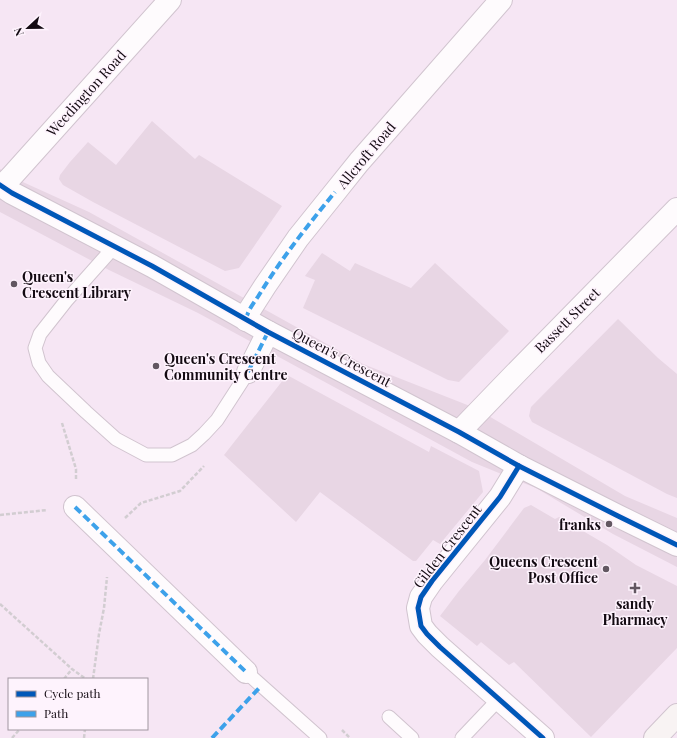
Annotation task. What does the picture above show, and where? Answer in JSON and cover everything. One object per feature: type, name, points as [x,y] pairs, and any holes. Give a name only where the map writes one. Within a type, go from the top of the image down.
[{"type":"main road","points":[[655,738],[677,715]]},
{"type":"street","name":"Weedington Road","points":[[0,185],[11,177],[170,0]]},
{"type":"street","name":"Allcroft Road","points":[[246,320],[249,311],[298,238],[364,156],[501,0]]},
{"type":"street","name":"Queen's Crescent","points":[[0,185],[12,193],[152,266],[268,332],[459,432],[519,466],[677,545]]},
{"type":"street","name":"Bassett Street","points":[[459,432],[677,209]]},
{"type":"street","points":[[248,372],[268,332]]},
{"type":"street","name":"Gilden Crescent","points":[[519,466],[500,497],[432,581],[421,597],[418,608],[421,626],[427,634],[543,738]]},
{"type":"street","points":[[75,507],[246,672]]},
{"type":"lane","points":[[114,247],[48,323],[40,334],[35,348],[39,363],[48,376],[86,412],[116,439],[146,455],[172,455],[192,445],[217,420],[248,372]]},
{"type":"lane","points":[[246,672],[320,738]]},
{"type":"lane","points":[[462,738],[499,699]]},
{"type":"lane","points":[[389,717],[412,738]]},
{"type":"path","points":[[0,515],[75,507],[76,470],[61,419]]},
{"type":"path","points":[[93,678],[105,601],[107,575],[106,536]]},
{"type":"path","points":[[0,604],[72,669],[85,678]]},
{"type":"path","points":[[65,678],[72,669]]},
{"type":"path","points":[[12,738],[19,730]]},
{"type":"shaded area","points":[[152,121],[195,159],[199,155],[282,206],[239,268],[225,271],[93,202],[63,185],[59,179],[60,175],[70,162],[88,142],[116,165]]},
{"type":"shaded area","points":[[0,169],[14,178],[89,212],[363,364],[475,408],[625,496],[677,518],[677,567],[613,534],[536,488],[472,462],[198,313],[109,270],[0,212]]},
{"type":"shaded area","points":[[322,253],[350,271],[355,263],[411,288],[435,263],[509,331],[459,382],[448,380],[303,308],[315,280],[305,276]]},
{"type":"shaded area","points":[[618,319],[658,358],[677,374],[677,498],[532,422],[529,416],[531,407]]},
{"type":"shaded area","points":[[287,375],[429,452],[431,446],[479,471],[483,492],[440,544],[433,540],[416,561],[413,561],[320,492],[296,522],[224,455]]},
{"type":"shaded area","points":[[531,505],[555,519],[559,517],[607,545],[636,565],[677,586],[677,648],[591,737],[514,662],[509,665],[481,642],[477,646],[440,616],[524,508]]},
{"type":"marked path","points":[[246,320],[251,307],[276,268],[335,192]]},
{"type":"marked path","points":[[248,372],[268,332]]},
{"type":"marked path","points":[[75,507],[246,672]]},
{"type":"marked path","points":[[212,738],[261,686]]},
{"type":"cycle path","points":[[0,185],[12,193],[152,266],[268,332],[459,432],[519,466],[677,545]]},
{"type":"cycle path","points":[[519,466],[500,497],[432,581],[421,597],[418,608],[421,626],[427,634],[543,738]]},
{"type":"place","name":"Queen's Crescent Library","points":[[14,284]]},
{"type":"place","name":"Queen's Crescent Community Centre","points":[[156,366]]},
{"type":"place","name":"franks","points":[[609,524]]},
{"type":"place","name":"Queens Crescent Post Office","points":[[606,569]]},
{"type":"place","name":"sandy Pharmacy","points":[[635,588]]}]
